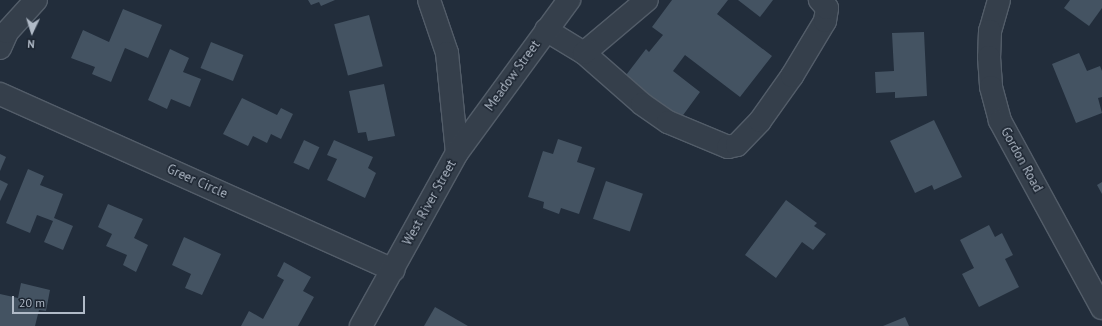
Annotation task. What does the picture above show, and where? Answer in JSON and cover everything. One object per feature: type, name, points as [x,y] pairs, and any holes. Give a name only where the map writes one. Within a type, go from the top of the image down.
[{"type":"street","points":[[0,48],[7,32],[36,0]]},
{"type":"street","name":"West River Street","points":[[361,326],[457,153],[447,53],[430,0]]},
{"type":"street","name":"Meadow Street","points":[[457,153],[569,0]]},
{"type":"street","points":[[584,53],[647,0]]},
{"type":"street","points":[[546,30],[584,53],[642,104],[668,122],[728,147],[737,145],[760,121],[792,76],[825,21],[827,8],[820,0]]},
{"type":"street","name":"Gordon Road","points":[[999,0],[990,31],[989,57],[991,87],[1000,121],[1102,308]]},
{"type":"street","name":"Greer Circle","points":[[0,94],[393,270]]},
{"type":"building","points":[[308,0],[335,0],[321,6],[319,2],[311,5]]},
{"type":"building","points":[[672,0],[728,0],[717,14],[772,56],[740,97],[685,55],[673,71],[700,92],[678,122],[623,79],[646,49],[649,52],[663,35],[652,27]]},
{"type":"building","points":[[738,0],[773,0],[760,17]]},
{"type":"building","points":[[1070,0],[1102,0],[1102,8],[1089,26],[1064,8]]},
{"type":"building","points":[[123,9],[162,25],[148,58],[125,48],[111,82],[92,74],[95,67],[71,58],[83,30],[109,42]]},
{"type":"building","points":[[369,15],[383,66],[348,76],[334,24]]},
{"type":"building","points":[[924,32],[927,96],[895,98],[895,92],[876,93],[875,72],[894,71],[892,33]]},
{"type":"building","points":[[211,42],[243,55],[233,81],[201,68]]},
{"type":"building","points":[[170,49],[189,58],[183,72],[201,79],[190,107],[171,99],[167,109],[148,100]]},
{"type":"building","points":[[1079,53],[1087,71],[1100,66],[1102,71],[1102,97],[1098,98],[1102,113],[1076,123],[1052,64]]},
{"type":"building","points":[[384,84],[395,136],[368,141],[366,132],[358,133],[349,91]]},
{"type":"building","points":[[242,98],[277,115],[281,108],[293,114],[281,139],[271,134],[267,143],[253,136],[248,146],[223,134]]},
{"type":"building","points":[[934,120],[962,177],[934,190],[932,185],[915,193],[890,141]]},
{"type":"building","points":[[558,139],[582,147],[577,162],[595,168],[579,214],[561,208],[559,214],[543,208],[544,202],[528,197],[543,151],[553,154]]},
{"type":"building","points":[[304,140],[319,147],[309,170],[293,163]]},
{"type":"building","points":[[334,140],[373,157],[368,168],[376,173],[365,198],[327,180],[337,159],[327,155]]},
{"type":"building","points":[[0,154],[6,157],[0,171]]},
{"type":"building","points":[[28,169],[44,176],[40,185],[63,194],[54,218],[73,226],[63,250],[44,242],[53,221],[37,215],[30,233],[6,223]]},
{"type":"building","points":[[0,180],[8,184],[0,201]]},
{"type":"building","points":[[606,181],[643,194],[630,232],[593,219]]},
{"type":"building","points":[[1102,182],[1102,194],[1097,185]]},
{"type":"building","points":[[786,200],[817,223],[814,226],[826,234],[813,250],[802,242],[776,278],[745,255]]},
{"type":"building","points":[[108,204],[143,219],[134,238],[148,245],[136,272],[123,265],[127,255],[106,246],[112,234],[98,227]]},
{"type":"building","points":[[989,225],[995,237],[1002,233],[1013,255],[1005,259],[1019,287],[979,307],[962,274],[974,268],[960,240]]},
{"type":"building","points":[[184,237],[221,254],[202,295],[185,288],[191,274],[172,265]]},
{"type":"building","points":[[284,262],[311,277],[303,291],[314,297],[298,326],[241,326],[249,311],[263,319],[284,280],[277,276]]},
{"type":"building","points":[[21,283],[50,290],[46,311],[39,310],[35,326],[0,326],[0,294],[18,298]]},
{"type":"building","points":[[435,307],[468,326],[424,326]]},
{"type":"building","points":[[905,317],[909,326],[883,326]]}]
